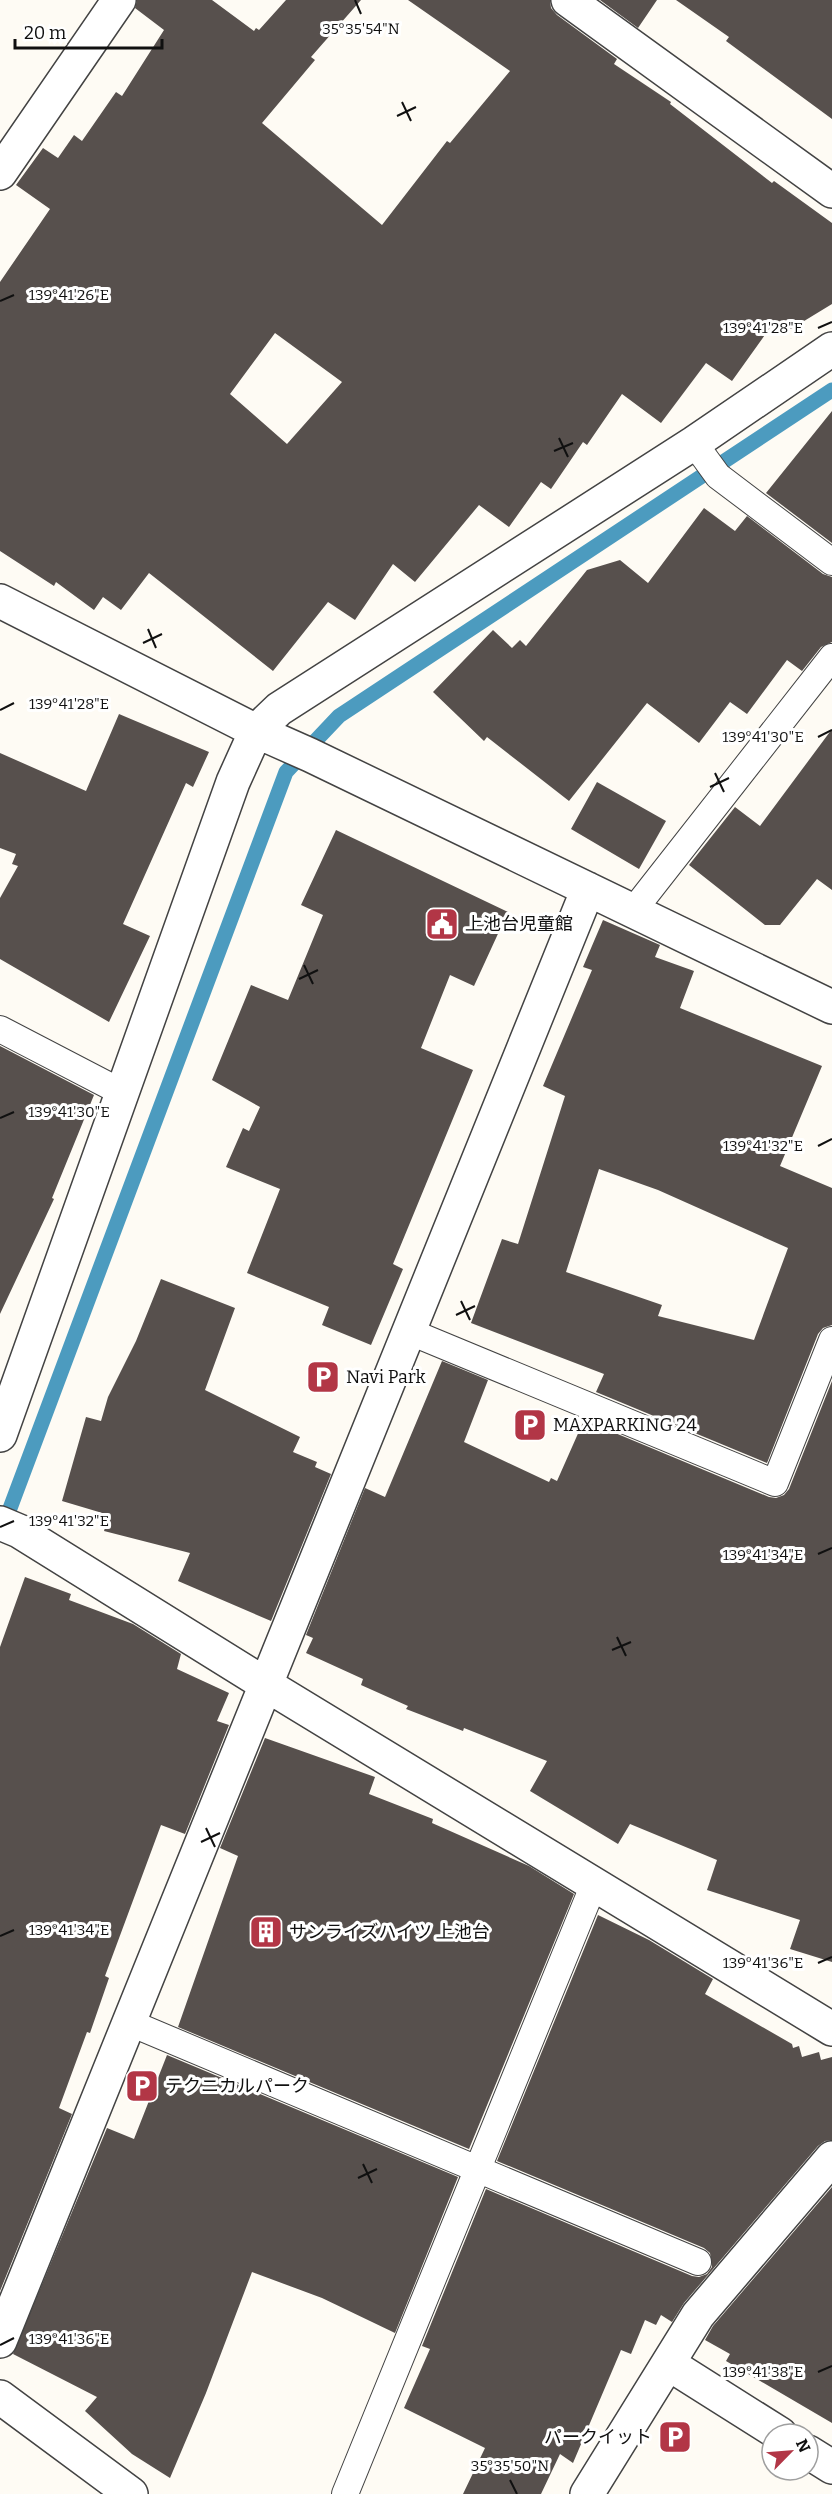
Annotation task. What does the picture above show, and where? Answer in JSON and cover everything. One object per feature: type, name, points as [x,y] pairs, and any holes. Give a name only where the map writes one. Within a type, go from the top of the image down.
[{"type":"street","points":[[0,173],[119,0]]},
{"type":"street","points":[[567,0],[832,191]]},
{"type":"street","points":[[0,1435],[233,782],[256,731],[279,709],[696,446],[832,349]]},
{"type":"street","points":[[0,601],[256,731],[832,1007]]},
{"type":"street","points":[[0,2341],[588,889]]},
{"type":"street","points":[[0,1523],[19,1532],[832,2029]]},
{"type":"street","points":[[587,2494],[698,2315],[832,2158]]},
{"type":"street","points":[[669,2364],[761,2422]]},
{"type":"street","points":[[0,2397],[131,2494]]},
{"type":"lane","points":[[696,446],[715,472],[832,562]]},
{"type":"lane","points":[[633,911],[832,657]]},
{"type":"lane","points":[[0,1029],[123,1093]]},
{"type":"lane","points":[[408,1331],[775,1483],[832,1340]]},
{"type":"lane","points":[[345,2494],[594,1884]]},
{"type":"lane","points":[[128,2022],[699,2262]]},
{"type":"building","points":[[137,0],[212,0],[254,31],[256,28],[259,30],[286,0],[361,0],[311,57],[315,60],[262,123],[382,225],[447,141],[450,143],[510,71],[408,0],[550,0],[551,8],[557,15],[617,59],[614,64],[671,102],[670,104],[772,183],[774,181],[832,223],[832,304],[791,329],[772,325],[732,381],[706,363],[661,423],[622,394],[587,445],[583,442],[551,489],[541,482],[509,527],[479,505],[415,582],[393,564],[355,620],[328,602],[273,671],[149,573],[121,610],[103,597],[94,610],[56,582],[54,586],[0,551],[0,282],[50,209],[16,185],[43,148],[58,158],[74,135],[82,141],[116,92],[122,96],[164,30],[135,8]],"holes":[[[275,333],[342,382],[287,444],[230,394]]]},
{"type":"building","points":[[600,0],[657,0],[638,28]]},
{"type":"building","points":[[676,0],[832,0],[832,119],[726,41],[729,37]]},
{"type":"building","points":[[832,411],[832,543],[766,493]]},
{"type":"building","points":[[704,508],[735,531],[747,516],[823,574],[832,577],[832,642],[821,647],[802,671],[787,660],[747,714],[730,702],[699,743],[647,703],[569,801],[487,737],[484,741],[433,692],[493,630],[512,648],[520,640],[526,646],[587,570],[620,560],[648,583]]},
{"type":"building","points":[[119,714],[209,752],[193,787],[186,783],[123,924],[150,936],[109,1022],[0,959],[0,898],[18,866],[12,864],[16,854],[0,848],[0,753],[86,791]]},
{"type":"building","points":[[832,729],[832,890],[817,879],[780,925],[765,925],[689,865],[735,807],[760,826]]},
{"type":"building","points":[[597,782],[666,821],[639,869],[571,829]]},
{"type":"building","points":[[336,830],[508,912],[474,986],[450,975],[421,1048],[473,1070],[393,1264],[403,1269],[371,1345],[322,1325],[329,1307],[247,1273],[280,1189],[226,1167],[243,1128],[249,1131],[260,1107],[212,1080],[251,985],[288,1000],[323,915],[301,905]]},
{"type":"building","points":[[603,920],[660,945],[655,957],[694,971],[680,1008],[822,1066],[780,1166],[832,1188],[832,1325],[823,1328],[818,1334],[767,1463],[596,1392],[604,1374],[471,1323],[502,1239],[518,1244],[565,1096],[543,1086],[592,970],[583,967]],"holes":[[[599,1169],[658,1190],[788,1248],[754,1340],[658,1316],[662,1305],[566,1272]]]},
{"type":"building","points":[[0,1046],[94,1095],[52,1198],[54,1199],[0,1314]]},
{"type":"building","points":[[161,1279],[235,1308],[205,1390],[300,1437],[293,1452],[317,1462],[315,1467],[331,1474],[271,1621],[178,1581],[190,1553],[104,1531],[109,1515],[62,1501],[86,1417],[101,1421],[108,1397],[136,1341]]},
{"type":"building","points":[[442,1361],[488,1380],[464,1442],[549,1482],[551,1478],[557,1481],[584,1420],[776,1498],[784,1495],[789,1489],[832,1381],[832,1962],[790,1949],[800,1920],[707,1890],[717,1860],[630,1824],[618,1844],[530,1791],[547,1761],[464,1728],[463,1731],[406,1709],[408,1706],[361,1685],[363,1679],[306,1653],[313,1638],[306,1635],[365,1488],[385,1497]]},
{"type":"building","points":[[25,1577],[71,1594],[69,1600],[133,1624],[181,1654],[177,1669],[229,1693],[217,1721],[229,1725],[185,1834],[161,1825],[105,1976],[109,1978],[90,2033],[87,2032],[59,2108],[72,2114],[0,2291],[0,1647]]},
{"type":"building","points":[[265,1738],[375,1777],[369,1794],[433,1819],[432,1823],[529,1866],[574,1894],[469,2149],[178,2027],[238,1856],[220,1848]]},
{"type":"building","points":[[598,1915],[649,1940],[713,1979],[705,1994],[792,2044],[793,2048],[799,2046],[802,2057],[819,2052],[821,2060],[832,2057],[832,2140],[825,2141],[818,2146],[684,2303],[672,2322],[661,2315],[656,2325],[645,2320],[631,2354],[621,2350],[573,2463],[560,2454],[541,2494],[463,2494],[485,2448],[404,2408],[430,2349],[422,2346],[486,2189],[692,2276],[699,2277],[707,2274],[712,2267],[710,2253],[704,2248],[497,2161]]},
{"type":"building","points":[[167,2055],[458,2177],[395,2333],[322,2298],[252,2272],[206,2393],[170,2478],[132,2454],[85,2411],[97,2397],[13,2354],[107,2128],[134,2139]]},
{"type":"building","points":[[832,2187],[832,2423],[726,2361],[730,2354],[705,2340],[713,2326]]},
{"type":"waterway","points":[[3,1527],[286,772],[339,716],[832,390]]},
{"type":"place","name":"上池台児童館","points":[[442,924]]},
{"type":"place","name":"Navi Park","points":[[323,1377]]},
{"type":"place","name":"MAXPARKING 24","points":[[530,1425]]},
{"type":"place","name":"サンライズハイツ 上池台","points":[[266,1932]]},
{"type":"place","name":"テクニカルパーク","points":[[142,2086]]},
{"type":"place","name":"パークイット","points":[[675,2437]]}]
